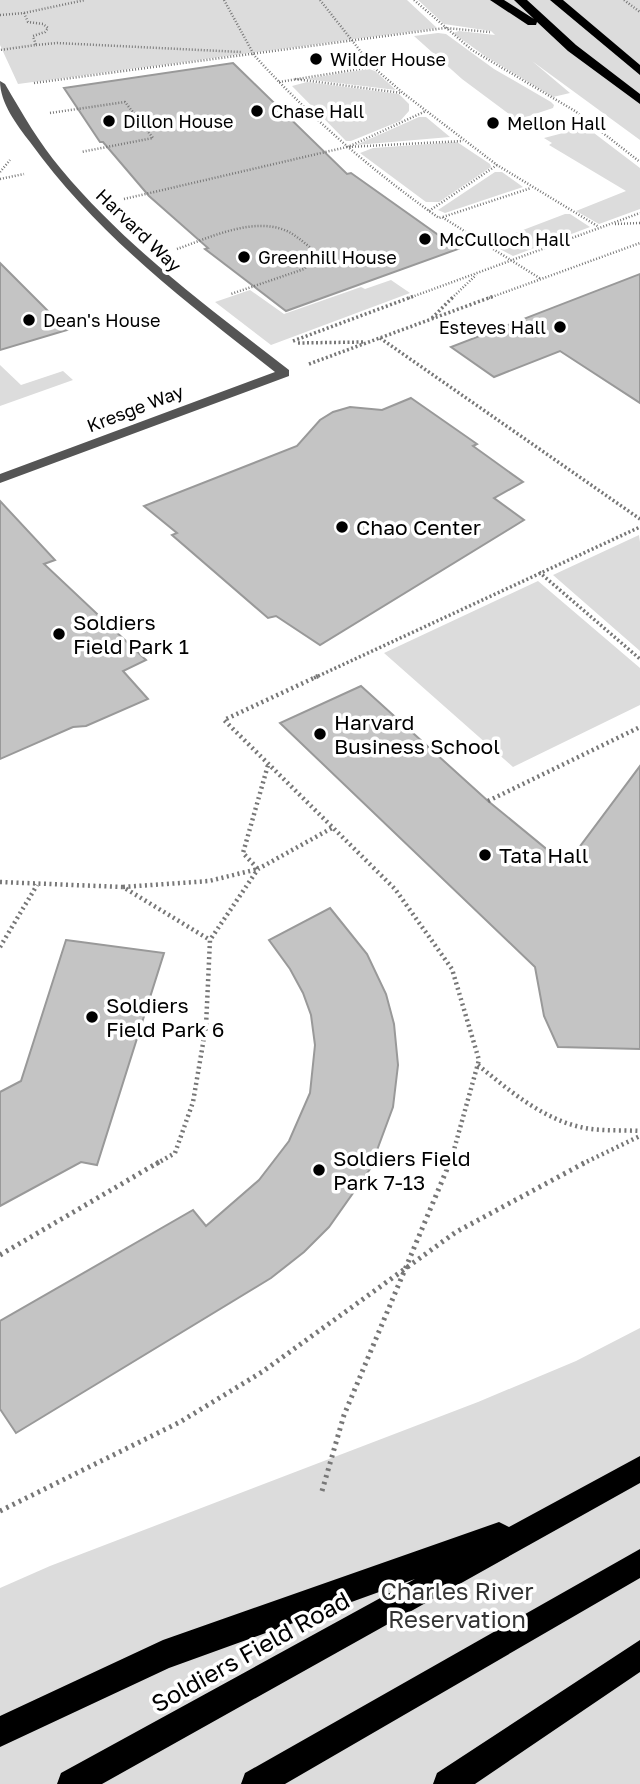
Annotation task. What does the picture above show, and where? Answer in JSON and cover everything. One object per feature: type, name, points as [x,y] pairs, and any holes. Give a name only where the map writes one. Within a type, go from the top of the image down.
[{"type":"highway","points":[[496,0],[572,48],[640,100]]},
{"type":"highway","points":[[520,0],[572,48]]},
{"type":"highway","points":[[556,0],[640,71]]},
{"type":"highway","points":[[570,0],[578,20]]},
{"type":"highway","name":"Soldiers Field Road","points":[[72,1784],[640,1469]]},
{"type":"highway","points":[[0,1732],[163,1655],[557,1514]]},
{"type":"highway","points":[[256,1784],[640,1563]]},
{"type":"highway","points":[[447,1784],[640,1655]]},
{"type":"street","name":"Harvard Way","points":[[1,86],[18,118],[48,159],[90,208],[142,259],[197,306],[284,373]]},
{"type":"street","name":"Kresge Way","points":[[0,479],[284,373]]},
{"type":"path","points":[[0,15],[24,13],[85,0]]},
{"type":"path","points":[[224,0],[253,53],[346,147],[439,218],[442,217],[541,279]]},
{"type":"path","points":[[320,0],[373,67],[403,93],[497,165],[600,228]]},
{"type":"path","points":[[414,0],[444,28],[489,61],[598,127],[640,162]]},
{"type":"path","points":[[624,0],[640,12]]},
{"type":"path","points":[[24,13],[28,22],[38,22],[48,27],[46,32],[33,36],[36,45]]},
{"type":"path","points":[[1,86],[444,28],[491,33]]},
{"type":"path","points":[[0,50],[67,43],[253,53]]},
{"type":"path","points":[[279,82],[373,67]]},
{"type":"path","points":[[295,79],[403,93]]},
{"type":"path","points":[[18,118],[125,102],[153,138],[48,159]]},
{"type":"path","points":[[346,147],[426,111]]},
{"type":"path","points":[[90,208],[346,147],[463,141]]},
{"type":"path","points":[[429,211],[497,165]]},
{"type":"path","points":[[442,217],[532,187]]},
{"type":"path","points":[[367,342],[287,343],[640,213]]},
{"type":"path","points":[[611,224],[640,223]]},
{"type":"path","points":[[142,259],[244,229],[265,226],[287,231],[320,255],[303,269],[197,306]]},
{"type":"path","points":[[284,373],[640,243]]},
{"type":"path","points":[[431,319],[479,272]]},
{"type":"path","points":[[380,338],[640,519]]},
{"type":"path","points":[[322,1491],[344,1415],[449,1171],[479,1060],[452,969],[395,889],[224,720],[640,527]]},
{"type":"path","points":[[539,572],[640,659]]},
{"type":"path","points":[[488,801],[640,727]]},
{"type":"path","points":[[258,869],[243,853],[268,765]]},
{"type":"path","points":[[0,882],[124,887],[189,884],[258,869],[332,828]]},
{"type":"path","points":[[0,1255],[175,1153],[193,1102],[204,1039],[210,940],[258,869]]},
{"type":"path","points":[[0,947],[37,885]]},
{"type":"path","points":[[124,887],[210,940]]},
{"type":"path","points":[[478,1065],[526,1103],[550,1116],[588,1128],[640,1133]]},
{"type":"path","points":[[0,1511],[191,1415],[262,1372],[467,1225],[640,1133]]},
{"type":"green space","points":[[0,0],[407,0],[437,28],[18,84],[0,45]]},
{"type":"green space","points":[[418,0],[640,0],[640,140],[532,61],[570,93],[553,97],[485,56],[453,33],[459,31],[495,35],[491,31],[444,24]]},
{"type":"green space","points":[[446,34],[494,69],[551,102],[553,108],[517,120],[462,79],[414,36]]},
{"type":"green space","points":[[369,69],[375,71],[396,90],[305,79]]},
{"type":"green space","points":[[307,82],[399,94],[409,104],[409,111],[400,121],[346,141],[292,86]]},
{"type":"green space","points":[[419,117],[426,117],[450,137],[356,145]]},
{"type":"green space","points":[[586,127],[640,168],[640,209],[599,224],[576,211],[626,191],[549,145],[552,143],[544,138]]},
{"type":"green space","points":[[457,142],[491,167],[439,202],[426,202],[360,153],[373,148]]},
{"type":"green space","points":[[495,172],[502,172],[523,187],[445,213],[438,210]]},
{"type":"green space","points":[[570,214],[590,227],[513,256],[489,243]]},
{"type":"green space","points":[[391,280],[410,293],[271,345],[215,302],[250,290],[284,314],[361,287],[365,289]]},
{"type":"green space","points":[[0,365],[21,385],[63,371],[73,380],[0,406]]},
{"type":"green space","points":[[639,535],[640,542],[640,651],[553,575]]},
{"type":"green space","points":[[538,581],[640,668],[640,705],[513,767],[384,653]]},
{"type":"green space","name":"Charles River Reservation","points":[[640,1328],[640,1784],[0,1784],[0,1588],[50,1566],[478,1402],[576,1361]]},
{"type":"building","points":[[233,63],[347,174],[351,173],[458,249],[286,311],[205,249],[208,248],[149,196],[103,142],[100,142],[64,88]]},
{"type":"building","name":"Dean's House","points":[[0,263],[67,330],[0,350]]},
{"type":"building","name":"Esteves Hall","points":[[640,274],[640,403],[560,351],[494,377],[451,347]]},
{"type":"building","name":"Chao Center","points":[[411,398],[477,444],[473,446],[523,482],[494,498],[524,520],[320,645],[276,616],[268,618],[172,535],[177,533],[144,506],[297,446],[320,420],[333,412],[350,407],[382,410]]},
{"type":"building","name":"Soldiers Field Park 1","points":[[0,501],[55,560],[44,564],[146,660],[123,671],[148,699],[86,726],[73,727],[0,759]]},
{"type":"building","name":"Tata Hall","points":[[361,686],[488,801],[566,865],[640,766],[640,1049],[558,1047],[544,1016],[535,967],[280,723]]},
{"type":"building","name":"Soldiers Field Park 7-13","points":[[330,908],[367,954],[386,994],[394,1024],[398,1065],[393,1107],[370,1169],[329,1227],[304,1252],[271,1278],[16,1433],[0,1409],[0,1321],[193,1210],[206,1226],[259,1180],[289,1141],[310,1093],[315,1045],[311,1015],[303,993],[269,940]]},
{"type":"building","name":"Soldiers Field Park 6","points":[[66,940],[164,953],[97,1165],[81,1162],[0,1206],[0,1092],[21,1081]]},
{"type":"place","name":"Wilder House","points":[[316,59]]},
{"type":"place","name":"Chase Hall","points":[[257,111]]},
{"type":"place","name":"Dillon House","points":[[109,121]]},
{"type":"place","name":"Mellon Hall","points":[[493,123]]},
{"type":"place","name":"McCulloch Hall","points":[[425,239]]},
{"type":"place","name":"Greenhill House","points":[[244,257]]},
{"type":"place","name":"Dean's House","points":[[29,320]]},
{"type":"place","name":"Esteves Hall","points":[[560,327]]},
{"type":"place","name":"Chao Center","points":[[342,527]]},
{"type":"place","name":"Soldiers Field Park 1","points":[[59,634]]},
{"type":"place","name":"Harvard Business School","points":[[320,734]]},
{"type":"place","name":"Tata Hall","points":[[485,855]]},
{"type":"place","name":"Soldiers Field Park 6","points":[[92,1017]]},
{"type":"place","name":"Soldiers Field Park 7-13","points":[[319,1170]]}]
